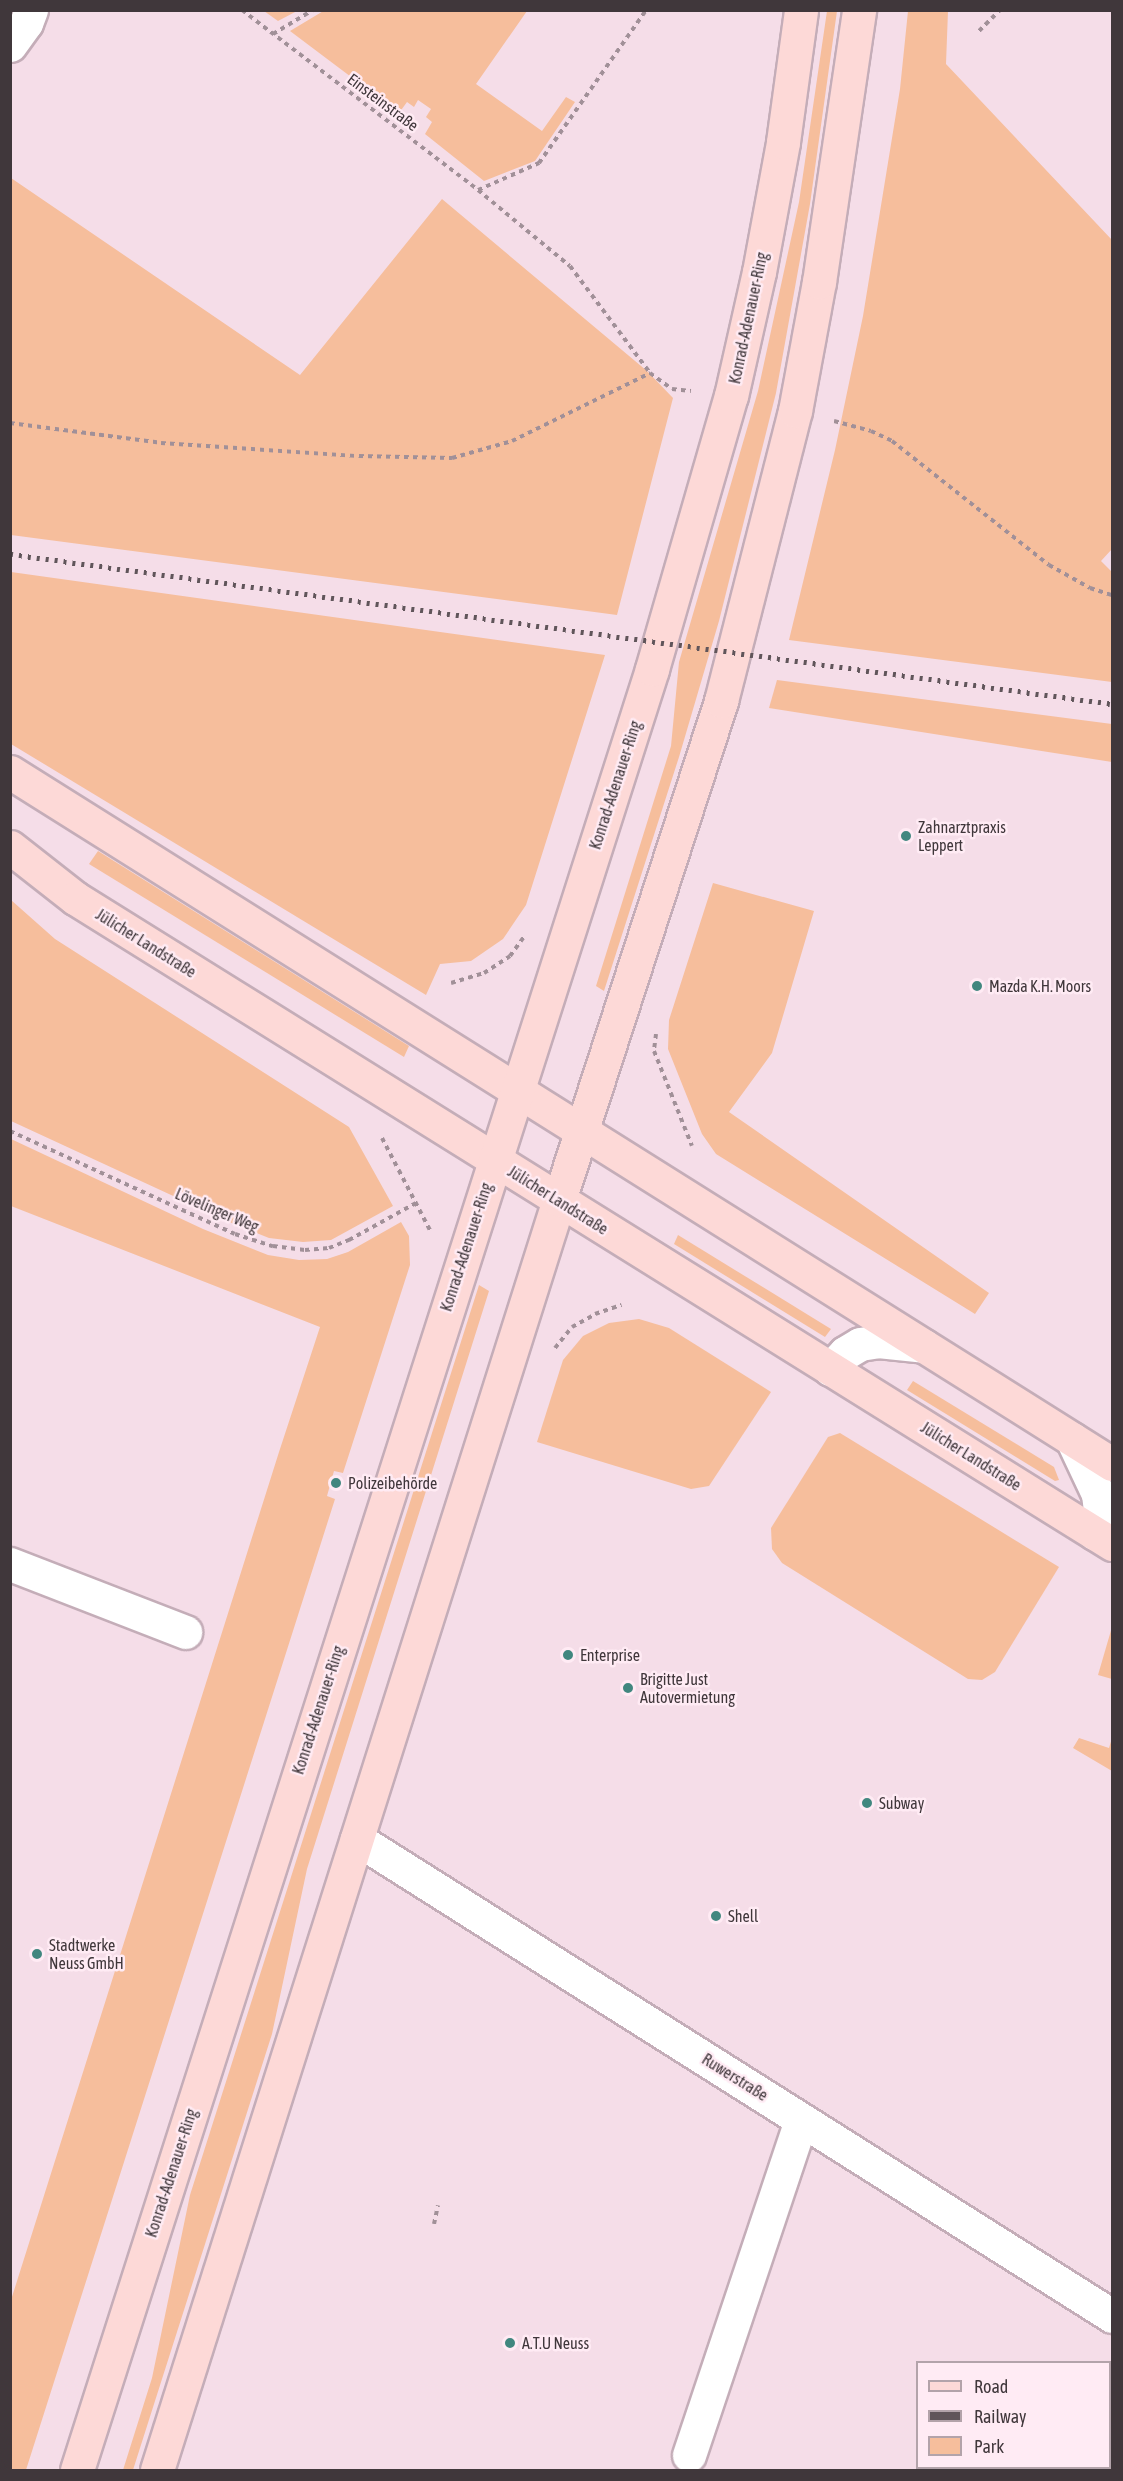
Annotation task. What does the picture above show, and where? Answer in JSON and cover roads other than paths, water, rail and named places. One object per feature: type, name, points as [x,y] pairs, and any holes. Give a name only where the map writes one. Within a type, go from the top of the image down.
[{"type":"main road","name":"Konrad-Adenauer-Ring","points":[[77,2470],[652,669],[731,396],[759,272],[781,154],[801,10]]},
{"type":"main road","points":[[157,2470],[559,1200],[584,1130],[721,701],[795,411],[819,282],[859,10]]},
{"type":"main road","points":[[10,772],[1113,1464]]},
{"type":"main road","name":"Jülicher Landstraße","points":[[10,847],[75,898],[1104,1538]]},
{"type":"street","points":[[10,45],[26,23],[31,10]]},
{"type":"street","points":[[830,1369],[845,1353],[860,1344],[878,1341],[924,1346]]},
{"type":"street","points":[[1072,1439],[1098,1494],[1104,1538]]},
{"type":"street","points":[[10,1564],[185,1632]]},
{"type":"street","name":"Ruwerstraße","points":[[357,1839],[1113,2316]]},
{"type":"street","points":[[689,2455],[801,2120]]},
{"type":"railway","points":[[10,554],[1112,704]]},
{"type":"place","name":"Zahnarztpraxis Leppert","points":[[906,836]]},
{"type":"place","name":"Mazda K.H. Moors","points":[[977,986]]},
{"type":"place","name":"Polizeibehörde","points":[[336,1483]]},
{"type":"place","name":"Enterprise","points":[[568,1655]]},
{"type":"place","name":"Brigitte Just Autovermietung","points":[[628,1688]]},
{"type":"place","name":"Subway","points":[[867,1803]]},
{"type":"place","name":"Shell","points":[[716,1916]]},
{"type":"place","name":"Stadtwerke Neuss GmbH","points":[[37,1954]]},
{"type":"place","name":"A.T.U Neuss","points":[[510,2343]]}]
